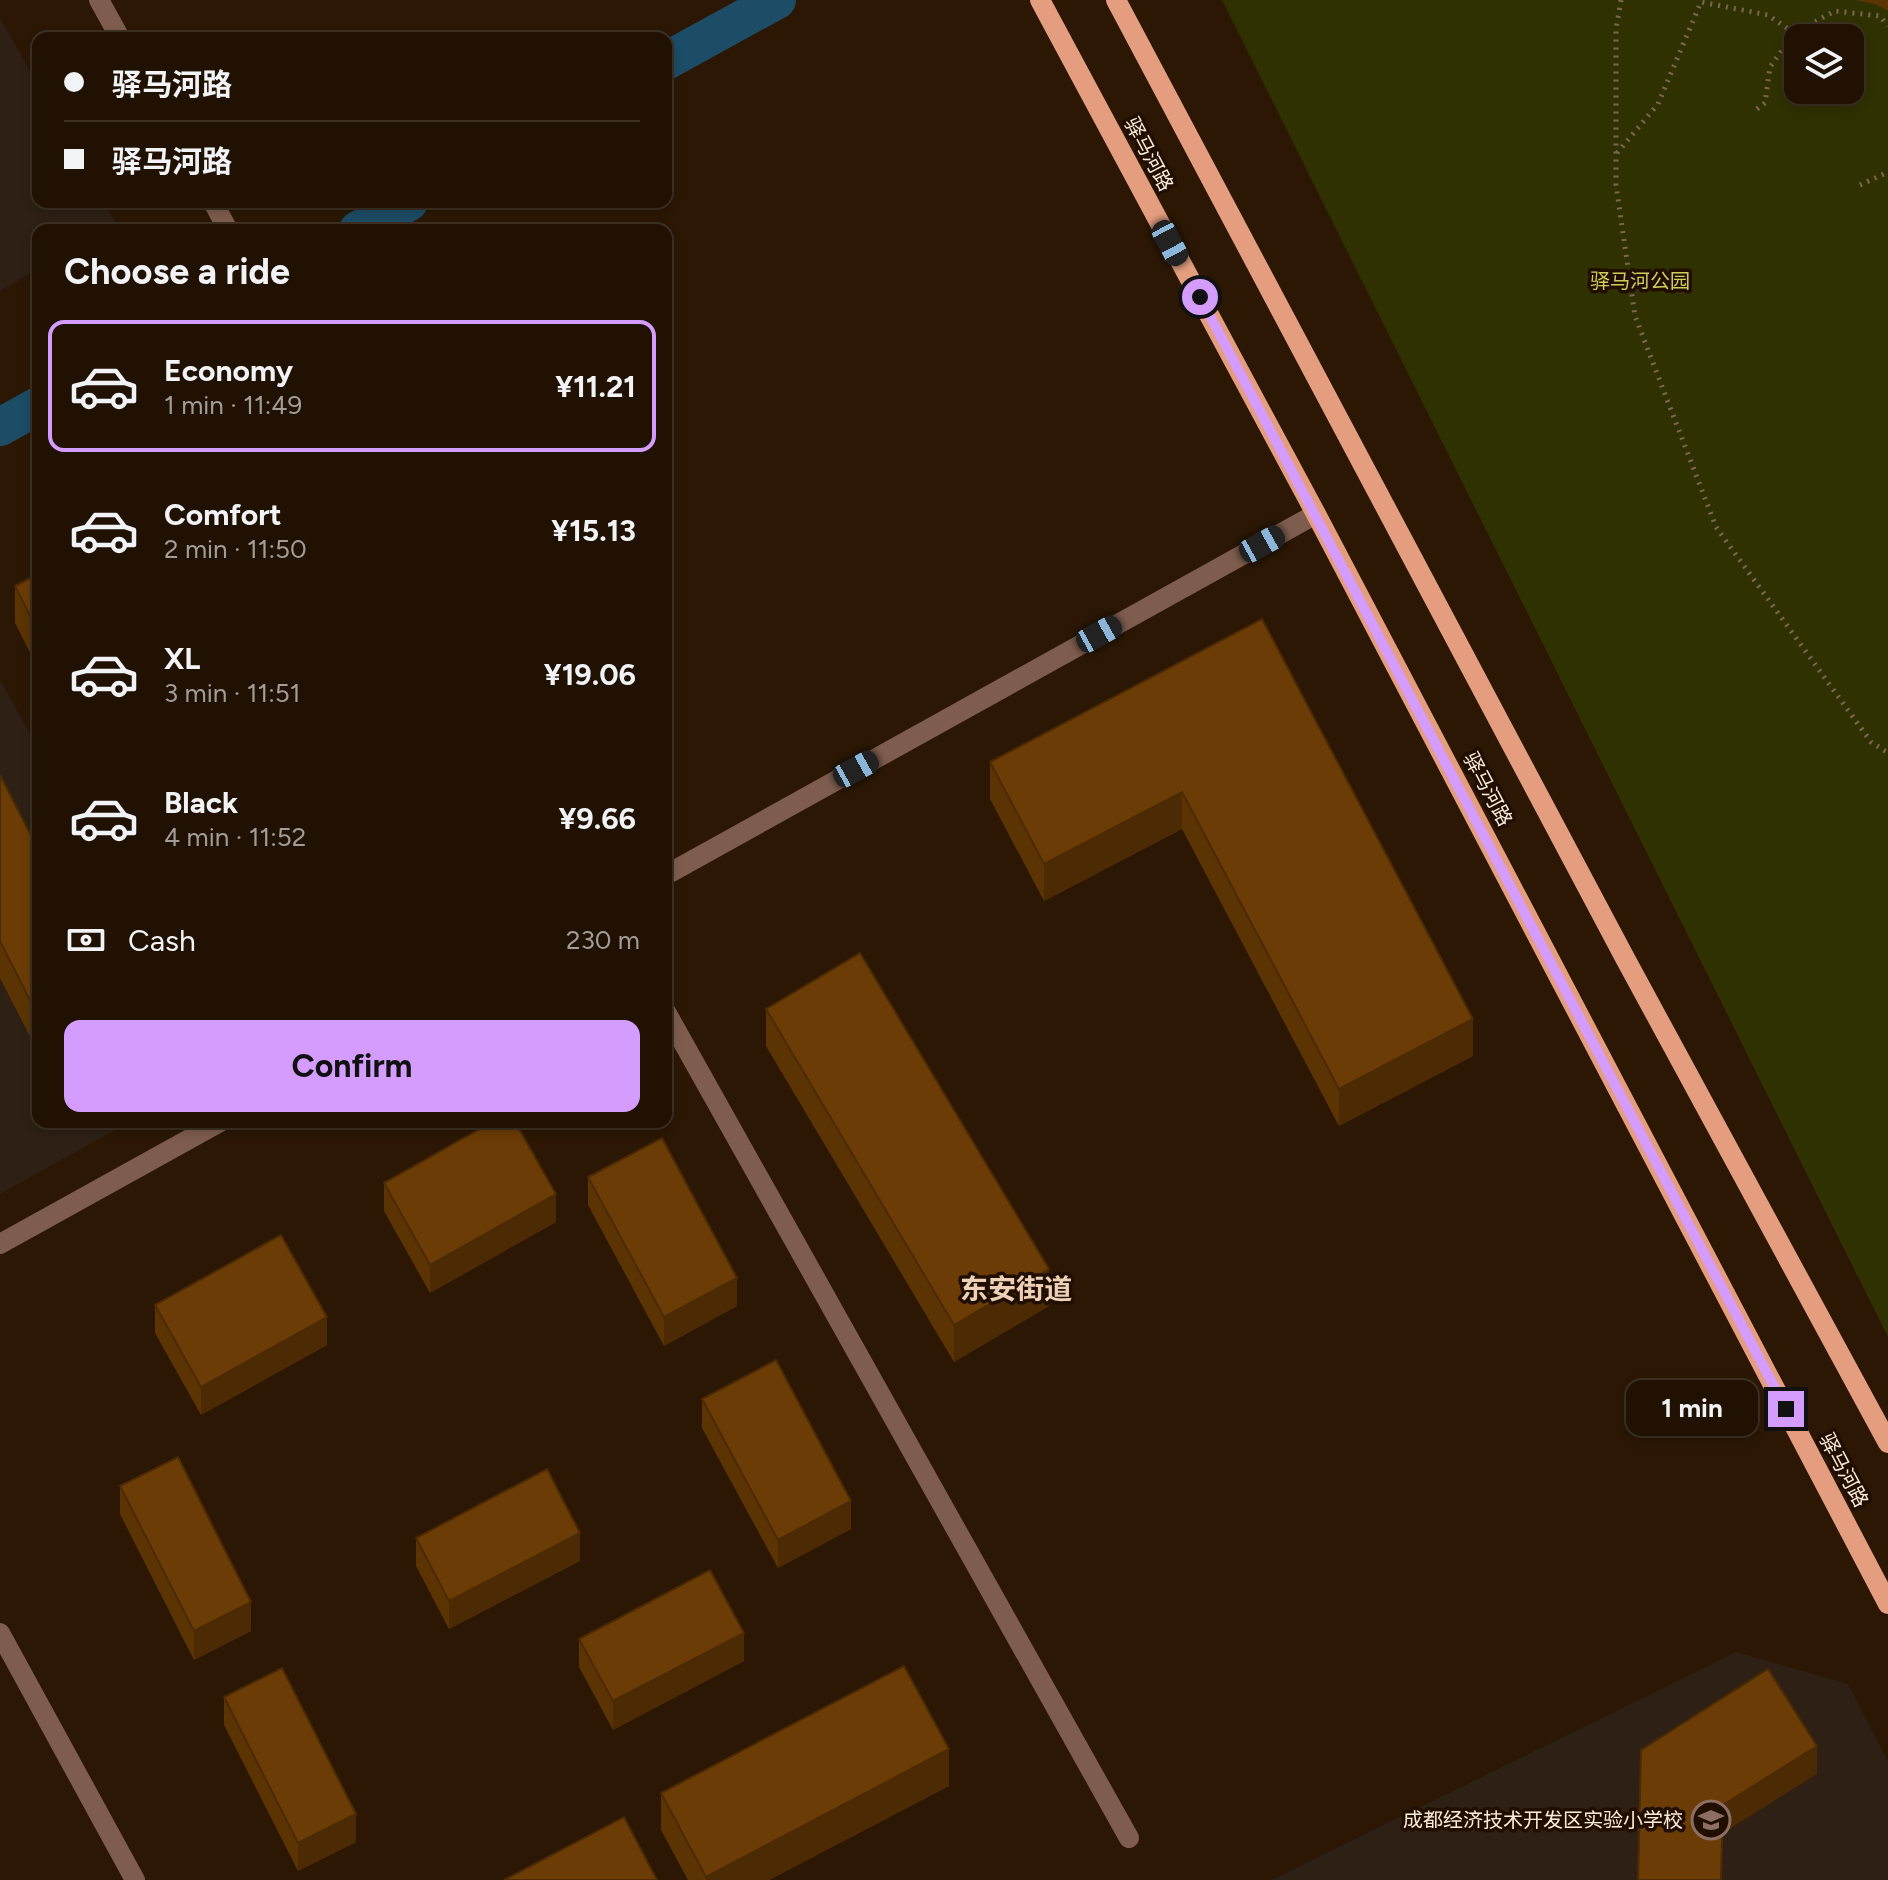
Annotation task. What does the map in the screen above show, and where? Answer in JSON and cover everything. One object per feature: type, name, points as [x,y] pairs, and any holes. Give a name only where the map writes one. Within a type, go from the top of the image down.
[{"type":"main road","name":"驿马河路","points":[[1040,0],[1316,514],[1888,1604]]},
{"type":"main road","name":"驿马河路","points":[[1116,0],[1619,946],[1888,1443]]},
{"type":"street","points":[[99,0],[117,32]]},
{"type":"street","points":[[672,872],[1316,514]]},
{"type":"street","points":[[672,1023],[1129,1838]]},
{"type":"street","points":[[0,1244],[209,1128]]},
{"type":"street","points":[[0,1633],[135,1880]]},
{"type":"path","points":[[1621,0],[1616,29],[1616,185],[1635,316],[1716,527],[1871,742],[1888,753]]},
{"type":"path","points":[[1616,154],[1658,104],[1701,2],[1768,15],[1784,26]]},
{"type":"path","points":[[1811,24],[1835,11],[1880,16],[1888,26]]},
{"type":"path","points":[[1757,109],[1765,103],[1770,67],[1784,47]]},
{"type":"path","points":[[1860,185],[1888,172]]},
{"type":"shaded area","points":[[0,18],[32,74],[32,208],[107,208],[116,224],[32,224],[32,272],[0,291]]},
{"type":"shaded area","points":[[0,680],[32,737],[32,1128],[119,1128],[0,1194]]},
{"type":"shaded area","name":"成都经济技术开发区实验小学校","points":[[1736,1652],[1848,1684],[1888,1761],[1888,1880],[1272,1880]]},
{"type":"green space","name":"驿马河公园","points":[[1222,0],[1888,0],[1888,1337]]},
{"type":"building","points":[[32,577],[32,619],[15,586]]},
{"type":"building","points":[[1262,619],[1473,1019],[1339,1089],[1182,792],[1044,864],[990,762]]},
{"type":"building","points":[[0,775],[32,837],[32,1004],[0,941]]},
{"type":"building","points":[[860,953],[1049,1269],[954,1325],[766,1009]]},
{"type":"building","points":[[481,1128],[518,1128],[556,1194],[430,1265],[384,1183]]},
{"type":"building","points":[[662,1138],[737,1278],[664,1317],[588,1177]]},
{"type":"building","points":[[281,1235],[327,1317],[201,1387],[155,1305]]},
{"type":"building","points":[[776,1360],[851,1501],[778,1540],[702,1399]]},
{"type":"building","points":[[178,1457],[251,1602],[194,1631],[120,1486]]},
{"type":"building","points":[[547,1469],[580,1533],[449,1601],[416,1538]]},
{"type":"building","points":[[710,1570],[744,1633],[613,1701],[579,1639]]},
{"type":"building","points":[[904,1666],[949,1749],[706,1877],[661,1793]]},
{"type":"building","points":[[282,1668],[356,1814],[298,1843],[224,1697]]},
{"type":"building","points":[[1768,1669],[1817,1746],[1723,1805],[1721,1880],[1638,1880],[1641,1750]]},
{"type":"building","points":[[624,1817],[657,1880],[504,1880]]},
{"type":"waterway","points":[[672,58],[777,0]]},
{"type":"waterway","points":[[369,224],[398,208]]},
{"type":"waterway","points":[[0,427],[32,409]]},
{"type":"place","name":"成都经济技术开发区实验小学校","points":[[1711,1820]]},
{"type":"district","name":"东安街道","points":[[1016,1289]]},
{"type":"route","points":[[1200,297],[1786,1409]]}]
